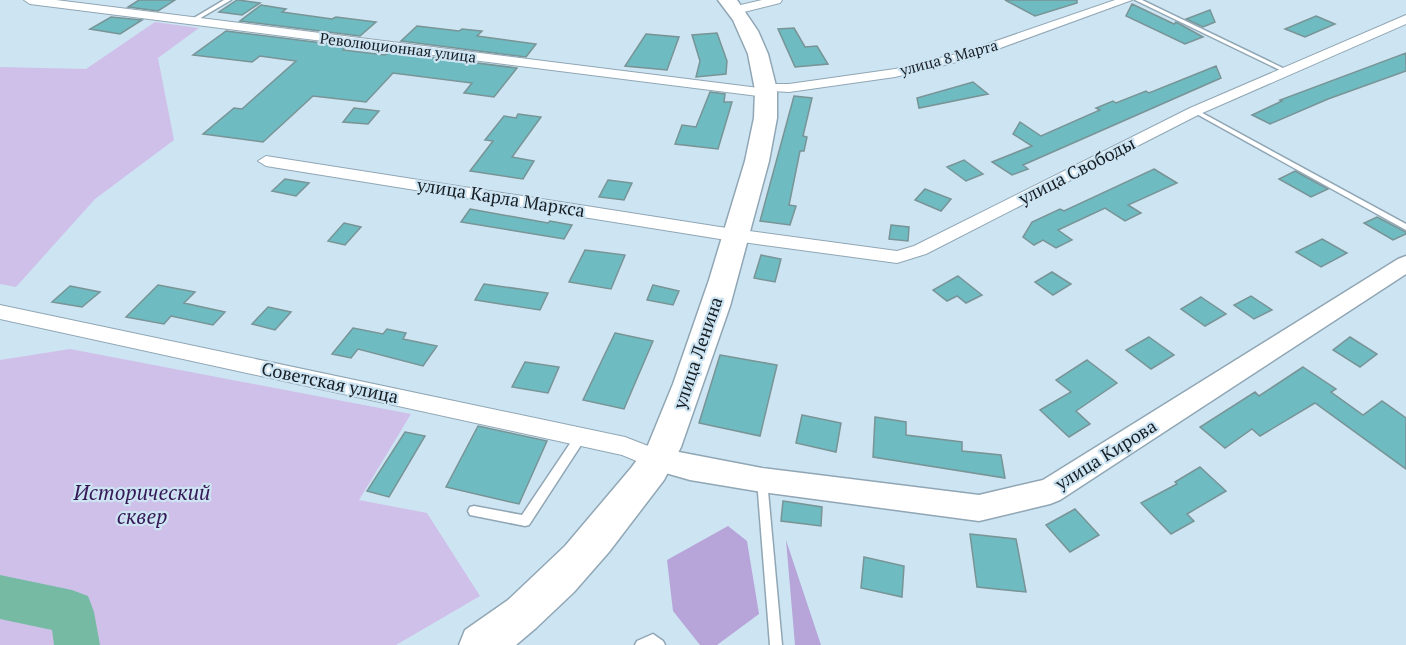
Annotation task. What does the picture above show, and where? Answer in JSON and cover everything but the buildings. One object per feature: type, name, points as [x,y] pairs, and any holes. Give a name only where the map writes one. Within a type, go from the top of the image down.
[{"type":"main road","name":"улица Ленина","points":[[480,645],[564,576],[598,538],[658,460],[694,373],[736,235],[760,145],[766,90],[760,57],[750,33],[732,5]]},
{"type":"street","name":"Революционная улица","points":[[30,0],[190,22],[766,90]]},
{"type":"street","points":[[732,5],[776,0]]},
{"type":"street","name":"улица 8 Марта","points":[[766,90],[895,73],[968,56],[1126,0]]},
{"type":"street","name":"улица Свободы","points":[[736,235],[897,257],[920,250],[1196,111],[1406,19]]},
{"type":"street","name":"улица Карла Маркса","points":[[266,161],[736,235]]},
{"type":"street","name":"улица Кирова","points":[[658,460],[690,468],[762,480],[979,508],[1050,491],[1406,264]]},
{"type":"street","name":"Советская улица","points":[[0,312],[371,397],[581,436],[625,446],[658,460]]},
{"type":"lane","points":[[190,22],[228,0]]},
{"type":"lane","points":[[1138,0],[1286,71]]},
{"type":"lane","points":[[1196,111],[1406,227]]},
{"type":"lane","points":[[474,511],[525,521],[581,436]]},
{"type":"lane","points":[[762,480],[776,645]]},
{"type":"lane","points":[[641,645],[653,640],[659,645]]},
{"type":"green space","points":[[155,22],[199,28],[158,58],[174,140],[95,199],[16,287],[0,284],[0,67],[86,69]]},
{"type":"green space","name":"Исторический сквер","points":[[70,349],[411,414],[359,500],[427,513],[480,596],[396,645],[0,645],[0,360]]},
{"type":"shaded area","points":[[728,526],[747,541],[759,614],[717,645],[700,645],[673,611],[667,560]]},
{"type":"shaded area","points":[[786,540],[821,645],[795,645]]},
{"type":"waterway","points":[[0,597],[72,612],[77,645]]}]
